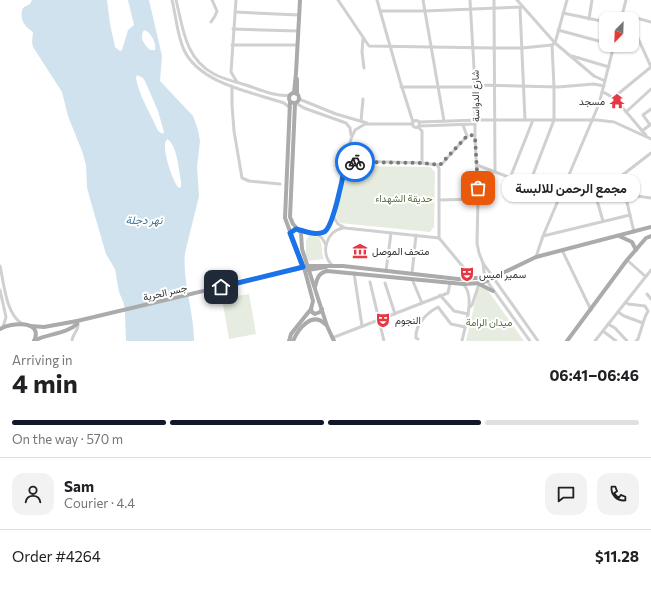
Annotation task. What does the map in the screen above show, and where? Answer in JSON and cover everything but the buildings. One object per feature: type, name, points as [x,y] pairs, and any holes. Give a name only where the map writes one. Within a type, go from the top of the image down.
[{"type":"main road","points":[[300,0],[297,45],[297,76],[294,103],[290,215],[293,224],[302,235],[302,249],[333,340]]},
{"type":"main road","points":[[294,103],[289,98],[295,95]]},
{"type":"main road","points":[[289,341],[291,334],[311,309],[313,298],[304,269],[286,223],[285,213],[290,110],[294,103]]},
{"type":"main road","points":[[330,265],[458,279],[486,279],[536,257],[651,227]]},
{"type":"main road","points":[[644,230],[646,238]]},
{"type":"main road","points":[[619,236],[632,242],[636,250]]},
{"type":"main road","points":[[567,341],[627,260],[646,238],[651,236]]},
{"type":"main road","name":"جسر الحرية","points":[[23,324],[44,327],[78,321],[304,269],[325,267],[330,265]]},
{"type":"main road","points":[[315,287],[318,277],[323,272],[354,273],[450,283],[479,284],[493,291]]},
{"type":"main road","points":[[479,284],[486,279]]},
{"type":"main road","points":[[311,309],[315,314],[320,312],[322,309]]},
{"type":"main road","points":[[293,341],[297,334],[310,320],[319,319],[327,326]]},
{"type":"main road","name":"جسر الحرية","points":[[34,341],[45,336],[70,329],[77,324],[78,321]]},
{"type":"main road","points":[[2,328],[11,324],[23,324]]},
{"type":"main road","points":[[30,326],[35,333],[34,341]]},
{"type":"street","points":[[172,0],[182,44],[188,56],[201,71],[216,80],[286,103],[290,110]]},
{"type":"street","points":[[176,0],[188,48],[199,63],[209,71],[218,76],[281,96],[295,95],[330,113],[371,124]]},
{"type":"street","points":[[211,22],[216,16],[217,11],[212,0]]},
{"type":"street","points":[[226,78],[231,72],[236,0]]},
{"type":"street","points":[[338,0],[368,46],[522,48],[554,44]]},
{"type":"street","points":[[377,0],[414,127],[444,122],[475,122],[494,120],[591,120],[614,122],[650,138]]},
{"type":"street","points":[[423,0],[444,122]]},
{"type":"street","name":"شارع الدواسة","points":[[470,0],[474,48],[475,137],[478,199],[477,243],[486,279]]},
{"type":"street","points":[[494,0],[495,172]]},
{"type":"street","points":[[517,0],[522,8],[554,44],[594,76],[605,81]]},
{"type":"street","points":[[528,185],[554,120],[554,44],[567,0]]},
{"type":"street","points":[[589,19],[592,0]]},
{"type":"street","points":[[623,12],[626,0]]},
{"type":"street","points":[[380,10],[425,11],[522,8]]},
{"type":"street","points":[[522,8],[525,120]]},
{"type":"street","points":[[235,12],[299,16]]},
{"type":"street","points":[[563,13],[599,21]]},
{"type":"street","points":[[639,19],[651,22]]},
{"type":"street","points":[[234,29],[298,31]]},
{"type":"street","points":[[558,30],[599,41]]},
{"type":"street","points":[[363,39],[362,52],[364,68]]},
{"type":"street","points":[[613,98],[651,67],[639,40]]},
{"type":"street","points":[[232,45],[297,45]]},
{"type":"street","points":[[536,257],[543,236],[599,104],[612,52]]},
{"type":"street","points":[[570,56],[609,67]]},
{"type":"street","points":[[231,72],[237,82]]},
{"type":"street","points":[[216,80],[218,76]]},
{"type":"street","points":[[402,87],[554,87],[594,84],[604,87]]},
{"type":"street","points":[[232,86],[234,131],[242,178],[249,181],[280,184]]},
{"type":"street","points":[[626,112],[651,89]]},
{"type":"street","points":[[262,95],[264,91]]},
{"type":"street","points":[[602,92],[613,98],[650,138]]},
{"type":"street","points":[[361,121],[363,99]]},
{"type":"street","points":[[294,103],[346,123],[350,128],[351,139]]},
{"type":"street","points":[[642,131],[651,124],[643,115],[651,109]]},
{"type":"street","points":[[290,233],[294,230],[322,233],[328,229],[351,139],[357,127],[365,124],[412,123],[416,120],[422,131],[422,163]]},
{"type":"street","points":[[510,178],[533,120]]},
{"type":"street","points":[[419,125],[463,125],[475,122]]},
{"type":"street","points":[[463,125],[467,136]]},
{"type":"street","points":[[345,165],[355,162],[422,163],[437,166],[442,164],[467,136],[471,135],[475,137]]},
{"type":"street","points":[[612,192],[616,180],[651,153]]},
{"type":"street","points":[[477,165],[560,197]]},
{"type":"street","points":[[437,166],[439,168],[439,238],[464,268],[466,273]]},
{"type":"street","points":[[565,184],[572,187],[651,198]]},
{"type":"street","points":[[594,190],[603,222]]},
{"type":"street","points":[[625,194],[634,232]]},
{"type":"street","points":[[439,200],[478,199]]},
{"type":"street","points":[[333,214],[336,222],[345,228]]},
{"type":"street","points":[[543,236],[630,215]]},
{"type":"street","points":[[330,265],[327,258],[326,246],[332,233],[338,229],[345,228],[439,238]]},
{"type":"street","points":[[315,233],[322,238],[326,246]]},
{"type":"street","points":[[386,271],[391,233]]},
{"type":"street","points":[[412,274],[416,235]]},
{"type":"street","points":[[562,250],[591,310]]},
{"type":"street","points":[[627,260],[645,276]]},
{"type":"street","name":"شارع الدواسة","points":[[483,263],[538,341]]},
{"type":"street","points":[[0,266],[11,311],[16,319],[23,324]]},
{"type":"street","points":[[595,341],[651,270]]},
{"type":"street","points":[[354,273],[362,326]]},
{"type":"street","points":[[412,279],[422,303]]},
{"type":"street","points":[[486,279],[493,291],[530,341]]},
{"type":"street","points":[[370,282],[384,341]]},
{"type":"street","points":[[385,283],[395,314]]},
{"type":"street","points":[[333,340],[362,326],[448,293],[450,283]]},
{"type":"street","points":[[462,341],[469,308],[468,292],[463,284]]},
{"type":"street","points":[[469,308],[472,305],[479,284]]},
{"type":"street","points":[[0,290],[6,317],[2,328]]},
{"type":"street","points":[[647,294],[651,298]]},
{"type":"street","points":[[440,295],[454,312],[468,314]]},
{"type":"street","points":[[626,302],[628,304],[645,306],[648,311],[636,341]]},
{"type":"street","points":[[418,339],[416,338],[416,334],[422,320],[438,306],[451,324],[465,326]]},
{"type":"street","points":[[618,312],[624,316],[643,323]]},
{"type":"street","points":[[72,341],[72,336],[78,327],[78,321]]},
{"type":"street","points":[[608,324],[615,328],[627,341]]},
{"type":"street","points":[[602,331],[616,341]]},
{"type":"green space","name":"حديقة الشهداء","points":[[354,166],[430,167],[435,172],[434,227],[430,232],[340,223],[336,217],[348,170]]},
{"type":"green space","points":[[309,236],[315,236],[320,240],[324,259],[306,261],[306,240]]},
{"type":"green space","name":"ميدان الرامة","points":[[481,287],[486,288],[524,341],[466,341],[478,289]]},
{"type":"green space","points":[[249,294],[256,334],[229,339],[222,298]]},
{"type":"water","name":"نهر دجلة","points":[[32,0],[107,0],[115,47],[120,51],[122,50],[128,30],[134,25],[128,0],[149,0],[162,56],[160,81],[193,116],[200,141],[197,167],[199,196],[185,253],[185,274],[194,341],[126,341],[124,304],[119,292],[115,269],[106,254],[90,199],[87,187],[86,165],[82,151],[68,116],[62,92],[33,47],[33,32],[22,20],[22,10],[30,4]],"holes":[[[144,30],[147,31],[153,38],[155,50],[150,50],[144,43],[142,38]],[[137,75],[145,81],[158,111],[164,132],[163,134],[158,131],[142,98],[136,78]],[[167,139],[170,142],[177,158],[181,181],[181,187],[179,188],[174,180],[167,161],[165,143]]]},
{"type":"way so far","points":[[355,162],[422,163],[437,166],[442,164],[467,136],[471,135],[475,137],[478,188]]},
{"type":"place","name":"مسجد","points":[[617,101]]},
{"type":"place","name":"مجمع الرحمن للالبسة","points":[[478,188]]},
{"type":"place","name":"متحف الموصل","points":[[360,251]]},
{"type":"place","name":"سمير اميس","points":[[467,274]]},
{"type":"place","name":"النجوم","points":[[383,320]]},
{"type":"route","points":[[221,287],[264,278],[303,267],[290,233],[296,229],[322,233],[328,229],[345,165],[355,162]]}]
